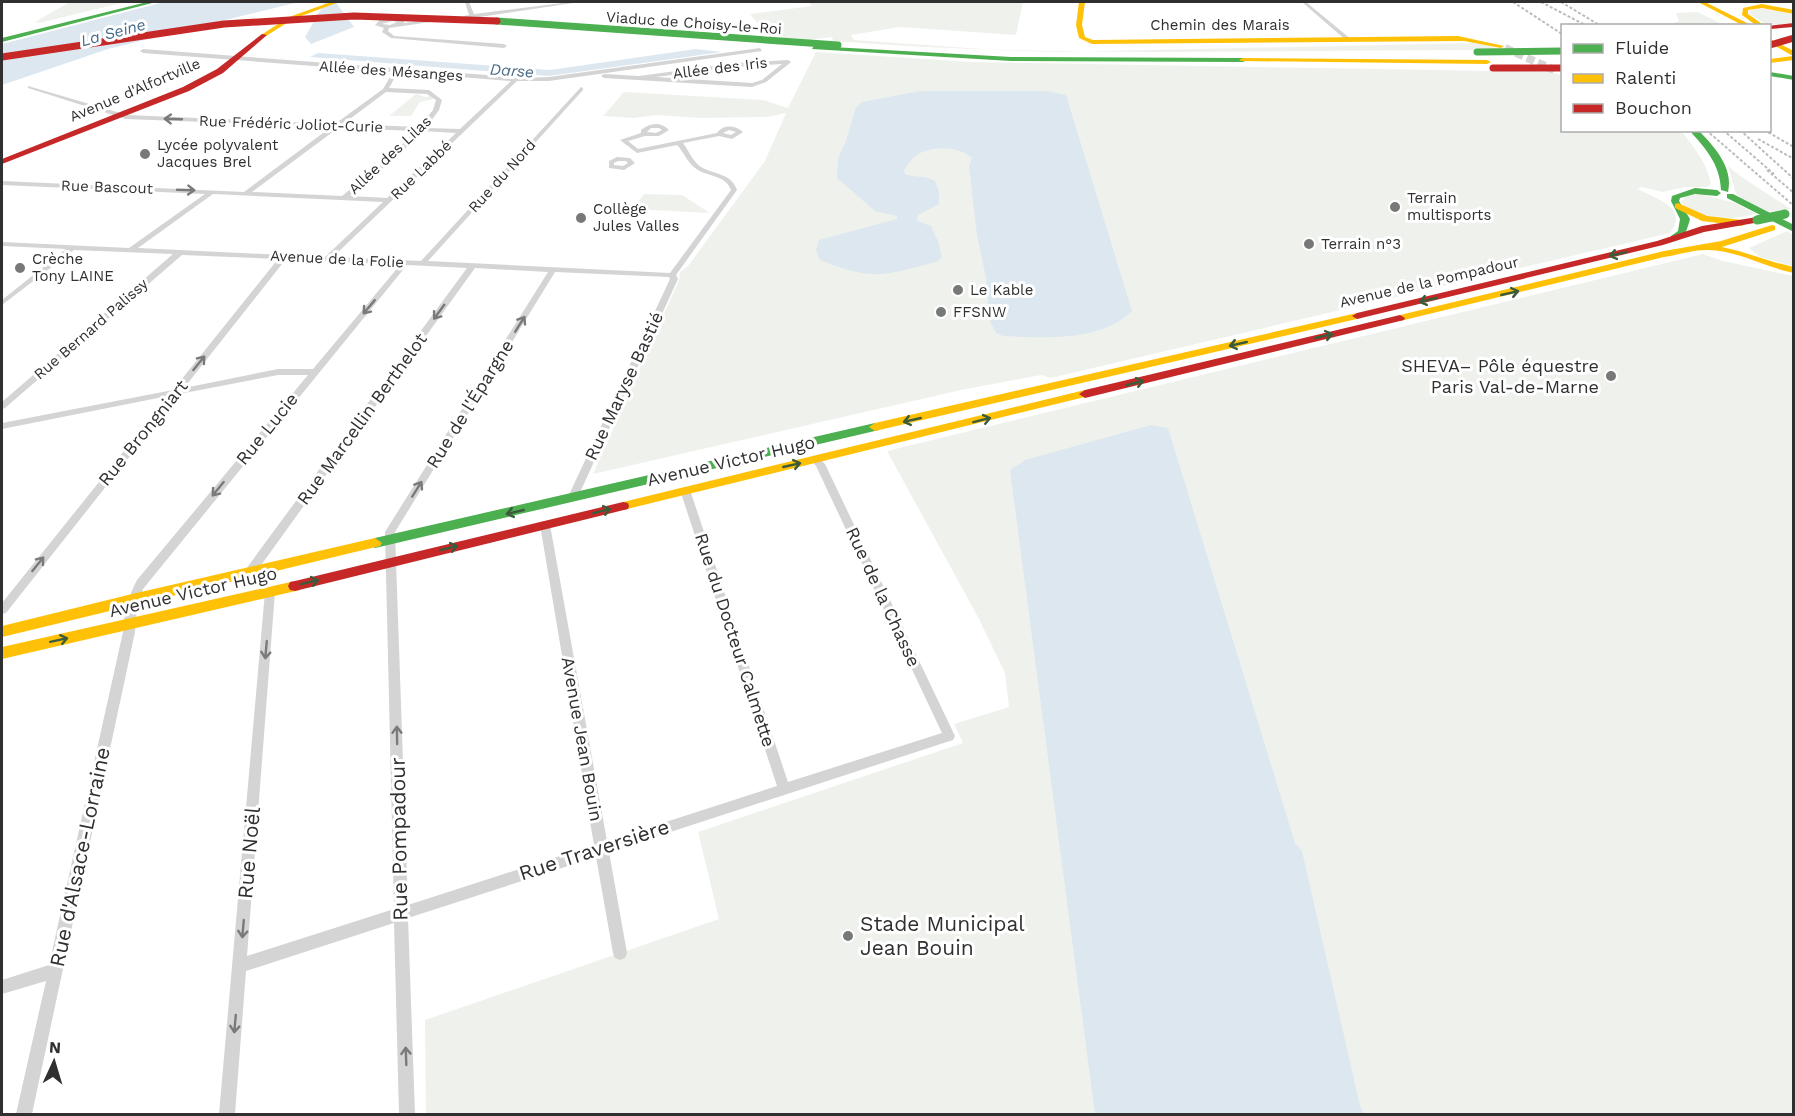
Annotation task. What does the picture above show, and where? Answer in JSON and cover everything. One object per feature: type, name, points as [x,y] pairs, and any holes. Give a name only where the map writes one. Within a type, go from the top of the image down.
[{"type":"main road","points":[[2,39],[146,2]]},
{"type":"main road","points":[[2,39],[153,2]]},
{"type":"main road","name":"Avenue d'Alfortville","points":[[2,162],[186,89],[220,71],[265,33],[291,18],[336,2]]},
{"type":"main road","name":"Chemin des Marais","points":[[1082,2],[1079,25],[1082,38],[1088,42],[1468,39],[1501,46]]},
{"type":"main road","points":[[1699,2],[1762,6],[1794,12]]},
{"type":"main road","points":[[1699,2],[1743,24]]},
{"type":"main road","points":[[1737,6],[1732,12],[1744,24]]},
{"type":"main road","points":[[1759,24],[1743,12],[1744,9],[1762,6]]},
{"type":"main road","name":"Viaduc de Choisy-le-Roi","points":[[2,59],[224,24],[354,16],[456,18],[838,45],[1007,54],[1218,58]]},
{"type":"main road","name":"Viaduc de Choisy-le-Roi","points":[[2,59],[210,30],[350,20],[445,22],[1001,59],[1218,58]]},
{"type":"main road","points":[[1771,28],[1793,38]]},
{"type":"main road","points":[[1771,35],[1793,38]]},
{"type":"main road","points":[[1771,43],[1793,38]]},
{"type":"main road","points":[[1771,51],[1793,38]]},
{"type":"main road","points":[[1771,44],[1794,56]]},
{"type":"main road","points":[[1485,60],[1561,51]]},
{"type":"main road","points":[[1771,61],[1794,56]]},
{"type":"main road","points":[[1218,58],[1561,60]]},
{"type":"main road","points":[[1485,60],[1561,68]]},
{"type":"main road","points":[[1771,74],[1794,78]]},
{"type":"main road","points":[[1695,132],[1719,160],[1726,178],[1724,193]]},
{"type":"main road","points":[[1674,238],[1684,228],[1685,219],[1674,199],[1682,193],[1724,193],[1794,229]]},
{"type":"main road","points":[[1678,206],[1705,219],[1742,223]]},
{"type":"main road","name":"Avenue de la Pompadour","points":[[1071,383],[1502,282],[1702,229],[1794,212]]},
{"type":"main road","name":"Avenue de la Pompadour","points":[[1078,397],[1664,254],[1709,247],[1794,223]]},
{"type":"main road","points":[[1742,238],[1742,246],[1747,255]]},
{"type":"main road","points":[[1709,247],[1747,255],[1778,267],[1794,270]]},
{"type":"main road","name":"Avenue Victor Hugo","points":[[2,632],[132,599],[1071,383]]},
{"type":"main road","name":"Avenue Victor Hugo","points":[[2,653],[129,626],[1078,397]]},
{"type":"street","points":[[467,2],[472,16]]},
{"type":"street","points":[[399,25],[402,21],[395,19],[385,20],[378,24],[387,27],[578,2]]},
{"type":"street","points":[[1304,2],[1354,41]]},
{"type":"street","points":[[387,27],[384,31],[393,37],[504,46]]},
{"type":"street","name":"Allée des Mésanges","points":[[143,51],[515,80],[549,80],[760,50]]},
{"type":"street","name":"Allée des Iris","points":[[581,75],[639,78],[757,84],[788,63],[777,61],[735,65],[639,78]]},
{"type":"street","points":[[246,193],[385,90],[396,71]]},
{"type":"street","name":"Rue Labbé","points":[[327,259],[515,80]]},
{"type":"street","name":"Rue Frédéric Joliot-Curie","points":[[30,87],[119,116],[462,130]]},
{"type":"street","name":"Rue du Nord","points":[[423,263],[581,89]]},
{"type":"street","name":"Allée des Lilas","points":[[345,197],[422,129],[439,108],[437,96],[429,92],[385,90]]},
{"type":"street","points":[[636,151],[623,140],[645,134]]},
{"type":"street","points":[[628,159],[636,151],[719,134]]},
{"type":"street","name":"Rue Maryse Bastié","points":[[572,498],[674,279],[672,275],[733,193],[734,187],[729,181],[698,167],[692,161],[688,150],[678,142]]},
{"type":"street","name":"Rue Bascout","points":[[2,183],[390,200]]},
{"type":"street","points":[[132,249],[212,192]]},
{"type":"street","name":"Avenue de la Folie","points":[[2,244],[672,275]]},
{"type":"street","points":[[2,303],[73,247]]},
{"type":"street","name":"Rue Bernard Palissy","points":[[2,406],[180,252]]},
{"type":"street","name":"Rue Brongniart","points":[[2,610],[284,257]]},
{"type":"street","name":"Rue Lucie","points":[[132,599],[141,583],[406,262]]},
{"type":"street","name":"Rue Marcellin Berthelot","points":[[250,572],[473,265]]},
{"type":"street","name":"Rue de l'Épargne","points":[[390,540],[390,532],[553,269]]},
{"type":"street","points":[[2,426],[278,372],[314,372]]},
{"type":"street","name":"Rue de la Chasse","points":[[816,460],[820,464],[949,736]]},
{"type":"street","name":"Rue du Docteur Calmette","points":[[685,490],[784,789]]},
{"type":"street","name":"Avenue Jean Bouin","points":[[545,525],[620,953]]},
{"type":"street","points":[[390,540],[392,562]]},
{"type":"street","name":"Rue Pompadour","points":[[392,562],[408,1114]]},
{"type":"street","name":"Rue Noël","points":[[227,1114],[270,592]]},
{"type":"street","name":"Rue d'Alsace-Lorraine","points":[[24,1114],[129,626],[132,599]]},
{"type":"street","name":"Rue Traversière","points":[[240,966],[949,736]]},
{"type":"street","points":[[2,987],[55,970]]},
{"type":"shaded area","points":[[70,2],[126,2],[39,23],[35,22]]},
{"type":"shaded area","points":[[809,2],[1023,2],[1016,35],[900,27],[851,35],[854,40],[985,49],[834,41],[831,37],[776,45],[750,14],[812,6]]},
{"type":"shaded area","points":[[1759,8],[1793,14],[1793,24],[1765,24],[1749,14],[1749,11]]},
{"type":"shaded area","points":[[1698,12],[1722,24],[1671,24],[1679,21],[1676,13]]},
{"type":"shaded area","points":[[1472,43],[1501,50],[1168,52],[1084,51]]},
{"type":"shaded area","points":[[985,49],[1084,51],[1060,52]]},
{"type":"shaded area","points":[[816,52],[974,62],[1550,72],[1561,75],[1561,132],[1682,132],[1703,163],[1711,184],[1707,187],[1685,187],[1663,192],[1641,187],[1638,189],[1661,200],[1673,210],[1676,217],[1670,233],[1059,376],[1050,378],[1041,375],[961,390],[593,474],[679,280],[680,272],[688,266],[765,161],[786,113],[767,117],[699,118],[657,115],[633,118],[603,116],[624,92],[763,100],[788,108]]},
{"type":"shaded area","points":[[416,94],[432,96],[434,99],[420,102],[411,116],[389,116]]},
{"type":"shaded area","points":[[1728,166],[1791,209],[1767,212],[1743,199],[1736,194]]},
{"type":"shaded area","points":[[644,194],[682,195],[710,213],[633,209]]},
{"type":"shaded area","points":[[1701,194],[1735,203],[1756,214],[1736,218],[1707,217],[1689,209],[1681,202],[1686,196]]},
{"type":"shaded area","points":[[1787,231],[1793,235],[1793,266],[1760,257],[1749,248]]},
{"type":"shaded area","points":[[1703,254],[1723,261],[1793,276],[1793,1114],[426,1114],[425,1020],[719,919],[698,832],[963,743],[954,724],[1009,707],[1005,673],[979,619],[887,451]]},
{"type":"water","name":"La Seine","points":[[164,2],[299,2],[108,49],[2,85],[2,44]]},
{"type":"water","points":[[325,2],[338,2],[337,4],[354,27],[311,44],[305,37]]},
{"type":"water","name":"Darse","points":[[696,49],[722,52],[549,76],[310,57],[318,53],[550,70]]},
{"type":"water","points":[[920,91],[1047,91],[1066,95],[1132,311],[1105,328],[1071,336],[1019,337],[996,333],[989,319],[986,278],[977,235],[969,166],[972,158],[953,149],[938,148],[923,152],[913,158],[904,170],[905,174],[935,181],[939,192],[939,204],[918,215],[917,221],[931,226],[942,257],[936,262],[903,271],[878,274],[853,271],[820,260],[816,250],[819,240],[897,219],[897,216],[875,211],[837,178],[838,158],[846,141],[856,107],[862,102]]},
{"type":"water","points":[[1151,425],[1168,428],[1295,843],[1302,851],[1360,1106],[1364,1114],[1095,1114],[1010,470],[1025,460]]},
{"type":"tunnel","points":[[1505,48],[1554,70]]},
{"type":"railway","points":[[1513,2],[1561,33]]},
{"type":"railway","points":[[1541,2],[1583,24]]},
{"type":"railway","points":[[1561,2],[1598,24]]},
{"type":"railway","points":[[1708,132],[1794,206]]},
{"type":"railway","points":[[1725,132],[1774,174]]},
{"type":"railway","points":[[1742,132],[1794,179]]},
{"type":"railway","points":[[1768,132],[1794,147]]},
{"type":"railway","points":[[1758,139],[1794,159]]},
{"type":"railway","points":[[1767,170],[1794,193]]},
{"type":"traffic: fast","points":[[2,40],[153,2]]},
{"type":"traffic: fast","points":[[497,21],[838,45]]},
{"type":"traffic: fast","points":[[814,48],[1011,59],[1243,60]]},
{"type":"traffic: fast","points":[[1477,52],[1561,51]]},
{"type":"traffic: fast","points":[[1771,74],[1794,78]]},
{"type":"traffic: fast","points":[[1695,132],[1706,143],[1720,164],[1725,190]]},
{"type":"traffic: fast","points":[[1674,238],[1682,232],[1685,219],[1675,201],[1676,196],[1695,191],[1717,193]]},
{"type":"traffic: fast","points":[[1730,196],[1794,229]]},
{"type":"traffic: fast","points":[[1757,220],[1785,214]]},
{"type":"traffic: fast","points":[[375,543],[875,427]]},
{"type":"traffic: slow","points":[[264,35],[291,18],[336,2]]},
{"type":"traffic: slow","points":[[1082,2],[1079,25],[1082,38],[1092,42],[1468,39]]},
{"type":"traffic: slow","points":[[1701,2],[1746,24]]},
{"type":"traffic: slow","points":[[1759,24],[1745,15],[1745,9],[1762,6],[1794,12]]},
{"type":"traffic: slow","points":[[1458,38],[1501,46]]},
{"type":"traffic: slow","points":[[1771,42],[1794,54]]},
{"type":"traffic: slow","points":[[1771,61],[1794,58]]},
{"type":"traffic: slow","points":[[1243,60],[1487,62]]},
{"type":"traffic: slow","points":[[1678,206],[1705,219],[1742,223]]},
{"type":"traffic: slow","points":[[1400,318],[1664,254],[1723,244],[1772,228]]},
{"type":"traffic: slow","points":[[1709,247],[1747,255],[1778,267],[1794,270]]},
{"type":"traffic: slow","points":[[875,427],[1357,316]]},
{"type":"traffic: slow","points":[[623,506],[1085,394]]},
{"type":"traffic: slow","points":[[2,632],[132,599],[375,543]]},
{"type":"traffic: slow","points":[[2,653],[295,586]]},
{"type":"traffic: jam","points":[[2,57],[224,24],[354,16],[497,21]]},
{"type":"traffic: jam","points":[[1771,27],[1794,25]]},
{"type":"traffic: jam","points":[[2,162],[186,89],[220,71],[264,35]]},
{"type":"traffic: jam","points":[[1771,45],[1794,38]]},
{"type":"traffic: jam","points":[[1493,68],[1561,68]]},
{"type":"traffic: jam","points":[[1357,316],[1660,243],[1702,229],[1757,220]]},
{"type":"traffic: jam","points":[[1085,394],[1400,318]]},
{"type":"traffic: jam","points":[[295,586],[623,506]]},
{"type":"place","name":"Lycée polyvalent Jacques Brel","points":[[145,154]]},
{"type":"place","name":"Terrain multisports","points":[[1395,207]]},
{"type":"place","name":"Collège Jules Valles","points":[[581,218]]},
{"type":"place","name":"Terrain n°3","points":[[1309,244]]},
{"type":"place","name":"Crèche Tony LAINE","points":[[20,268]]},
{"type":"place","name":"Le Kable","points":[[958,290]]},
{"type":"place","name":"FFSNW","points":[[941,312]]},
{"type":"place","name":"SHEVA– Pôle équestre Paris Val-de-Marne","points":[[1611,376]]},
{"type":"place","name":"Stade Municipal Jean Bouin","points":[[848,936]]}]
